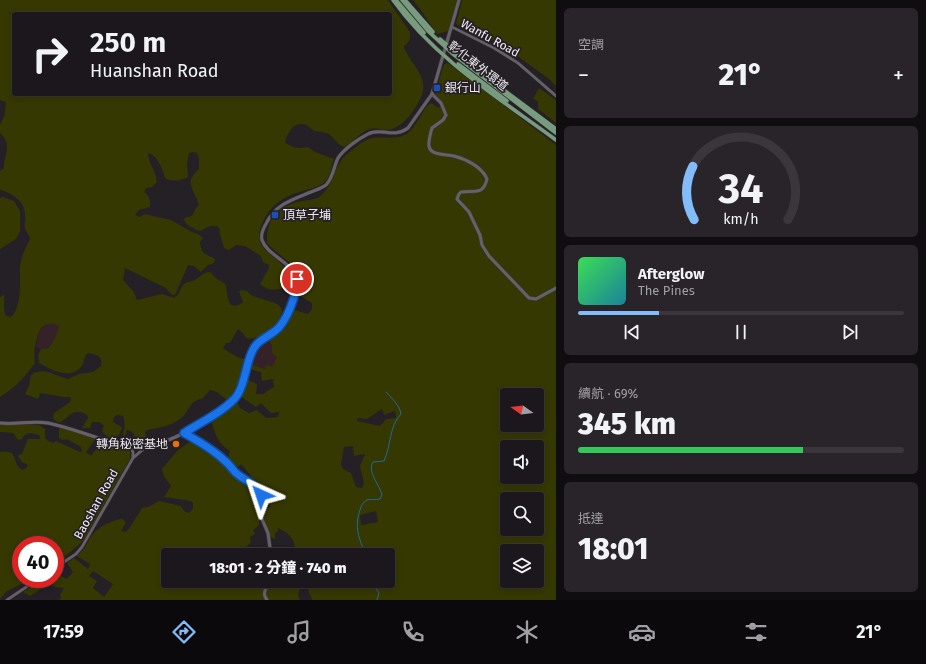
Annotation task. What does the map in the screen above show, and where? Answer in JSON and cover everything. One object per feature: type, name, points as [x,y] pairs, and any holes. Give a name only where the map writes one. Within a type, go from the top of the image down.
[{"type":"main road","points":[[393,0],[418,24]]},
{"type":"main road","name":"彰化東外環道","points":[[396,0],[444,54],[454,58],[526,113],[556,133]]},
{"type":"main road","name":"彰化東外環道","points":[[402,0],[418,24],[446,46],[454,58]]},
{"type":"main road","points":[[405,0],[418,24]]},
{"type":"main road","points":[[0,423],[48,423],[117,444],[130,446],[148,445],[170,440],[184,433],[236,398],[239,394],[253,349],[260,340],[281,327],[286,319],[297,288],[297,279],[293,271],[266,246],[262,240],[262,231],[268,220],[277,209],[286,202],[325,186],[330,179],[341,154],[368,134],[373,132],[396,133],[408,128],[432,94],[459,0]]},
{"type":"main road","points":[[454,58],[526,113],[556,129]]},
{"type":"main road","points":[[432,94],[441,103],[446,115],[443,120],[432,128],[428,146],[430,150],[455,156],[468,162],[482,170],[487,179],[482,190],[477,192],[461,192],[457,199],[469,212],[482,245],[489,256],[529,298],[536,299],[556,288]]},
{"type":"main road","name":"彰化東外環道","points":[[526,113],[556,139]]},
{"type":"main road","points":[[184,433],[216,453],[236,473],[249,481],[259,490],[263,499],[262,517],[268,533],[270,548]]},
{"type":"main road","points":[[266,588],[264,595],[267,600]]},
{"type":"street","name":"Wanfu Road","points":[[452,27],[494,48],[518,63],[556,96]]},
{"type":"street","name":"Baoshan Road","points":[[64,562],[76,554],[82,547],[133,458],[148,445]]},
{"type":"street","points":[[130,446],[133,452],[133,458]]},
{"type":"street","points":[[7,600],[25,588]]},
{"type":"shaded area","points":[[0,0],[388,0],[410,32],[409,40],[404,48],[422,78],[423,84],[423,92],[419,100],[411,114],[401,124],[389,130],[375,128],[369,129],[344,147],[328,134],[315,131],[304,124],[297,125],[289,132],[285,142],[290,146],[298,148],[308,147],[315,152],[334,159],[329,175],[323,183],[290,195],[277,203],[267,214],[260,230],[259,238],[261,244],[283,266],[291,278],[292,287],[289,292],[282,288],[273,290],[262,286],[260,284],[269,268],[269,265],[263,262],[261,256],[245,246],[236,245],[229,250],[224,248],[220,230],[217,226],[210,226],[200,231],[190,227],[186,223],[184,218],[192,216],[199,205],[191,186],[194,174],[199,169],[199,158],[197,153],[189,153],[187,164],[188,177],[176,180],[165,178],[158,161],[153,155],[150,153],[148,154],[157,182],[152,187],[146,188],[144,192],[149,198],[150,207],[139,210],[135,215],[139,217],[145,214],[171,220],[198,234],[203,238],[200,242],[203,252],[215,259],[214,263],[208,265],[201,272],[194,266],[188,265],[175,295],[171,294],[166,288],[125,268],[123,280],[134,292],[137,300],[162,294],[174,298],[183,285],[195,280],[205,273],[210,272],[225,284],[230,303],[233,305],[243,302],[239,292],[241,290],[247,291],[251,295],[275,303],[280,306],[282,310],[281,316],[277,323],[264,333],[254,338],[246,338],[238,329],[230,343],[226,343],[223,348],[237,357],[244,359],[245,361],[240,383],[235,393],[231,397],[227,400],[217,392],[210,390],[202,399],[194,402],[180,419],[168,425],[147,430],[145,432],[146,437],[142,441],[137,440],[131,431],[127,430],[125,436],[123,435],[125,423],[123,416],[117,415],[114,417],[113,422],[122,428],[116,437],[111,438],[105,435],[102,431],[104,426],[99,422],[92,422],[90,428],[82,428],[88,418],[87,415],[81,412],[75,412],[60,422],[57,422],[53,418],[54,413],[70,402],[70,397],[40,393],[38,399],[25,394],[29,386],[31,375],[36,372],[49,372],[68,379],[79,374],[93,372],[101,366],[101,360],[98,356],[88,353],[85,356],[81,367],[71,373],[55,371],[39,363],[38,355],[41,349],[48,349],[55,338],[59,327],[51,323],[40,329],[36,343],[35,363],[11,390],[0,397],[0,297],[4,295],[5,314],[6,316],[11,317],[15,312],[19,300],[21,262],[30,239],[25,228],[23,206],[17,198],[0,190],[0,171],[4,168],[7,146],[4,137],[0,133],[0,125],[5,114],[6,102],[0,100]]},
{"type":"shaded area","points":[[413,0],[457,0],[448,31],[437,34]]},
{"type":"shaded area","points":[[462,0],[556,0],[556,86],[549,79],[501,44],[456,24]]},
{"type":"shaded area","points":[[448,63],[556,145],[556,600],[312,600],[308,590],[309,588],[395,588],[395,548],[295,548],[290,536],[278,528],[278,532],[275,533],[274,539],[266,530],[264,522],[264,509],[270,507],[269,500],[275,494],[268,488],[261,490],[250,480],[251,476],[241,464],[238,467],[228,458],[230,451],[225,448],[219,440],[210,417],[218,415],[237,401],[240,408],[249,413],[257,410],[266,418],[278,417],[279,412],[271,413],[261,403],[256,407],[240,396],[245,379],[257,384],[256,394],[264,394],[274,387],[273,379],[262,381],[261,372],[249,369],[250,364],[265,369],[266,365],[272,367],[277,357],[272,353],[272,345],[268,339],[280,331],[292,309],[308,314],[312,309],[312,303],[299,295],[298,277],[291,264],[267,243],[267,234],[271,220],[275,214],[286,206],[317,198],[324,193],[341,161],[362,143],[373,138],[405,135],[414,126],[428,105],[431,103],[439,108],[441,104],[435,94],[443,67]],"holes":[[[382,409],[384,415],[395,411],[396,418],[386,419],[380,426],[357,421],[357,418],[367,419]],[[353,446],[354,456],[365,454],[360,466],[364,483],[362,488],[356,487],[351,473],[343,469],[341,464],[344,447]],[[376,511],[378,522],[361,525],[360,515]]]},
{"type":"shaded area","points":[[539,88],[556,100],[556,123],[538,109],[538,101],[533,99]]},
{"type":"shaded area","points":[[3,197],[14,201],[20,211],[20,231],[16,239],[0,249],[0,198]]},
{"type":"shaded area","points":[[48,323],[56,324],[59,327],[55,338],[48,349],[41,349],[36,347],[40,330]]},
{"type":"shaded area","points":[[268,339],[277,357],[272,368],[265,369],[250,364],[257,346],[264,340]]},
{"type":"shaded area","points":[[0,425],[39,425],[45,429],[45,438],[48,441],[54,443],[56,441],[80,452],[82,451],[81,447],[67,439],[63,440],[59,438],[59,428],[63,428],[96,438],[86,452],[91,456],[103,440],[127,446],[130,451],[130,459],[83,541],[64,557],[64,536],[12,536],[12,588],[13,588],[7,591],[0,599],[0,452],[11,453],[19,467],[23,470],[28,465],[22,462],[18,456],[22,454],[28,439],[40,439],[40,437],[39,435],[29,433],[22,439],[18,440],[13,433],[0,432]]},
{"type":"shaded area","points":[[195,438],[218,450],[217,455],[225,461],[236,477],[256,489],[260,501],[259,525],[253,530],[255,534],[250,537],[251,542],[245,548],[161,548],[161,588],[300,588],[298,594],[300,600],[59,600],[64,588],[64,578],[67,579],[73,572],[67,563],[74,558],[88,569],[90,564],[77,556],[84,549],[93,534],[100,528],[110,522],[123,519],[126,523],[121,531],[125,532],[129,529],[142,508],[148,507],[159,501],[181,506],[184,511],[189,513],[193,508],[193,503],[191,501],[164,497],[171,486],[164,476],[162,469],[177,451]],"holes":[[[93,571],[113,584],[104,597],[93,588],[97,581],[89,576]]]},
{"type":"shaded area","points":[[29,588],[42,588],[30,596],[23,592]]},
{"type":"waterway","points":[[363,548],[357,527],[358,516],[362,504],[367,500],[380,499],[382,495],[373,475],[373,462],[384,461],[394,424],[401,414],[393,399],[386,392]]},
{"type":"waterway","points":[[376,588],[379,593],[377,600]]},
{"type":"place","name":"銀行山","points":[[437,88]]},
{"type":"place","name":"頂草子埔","points":[[275,215]]},
{"type":"place","name":"轉角秘密基地","points":[[176,444]]},
{"type":"route","points":[[261,495],[259,490],[254,485],[236,473],[216,453],[184,433],[229,404],[239,394],[253,349],[260,340],[281,327],[286,319],[297,288],[297,279]]}]
